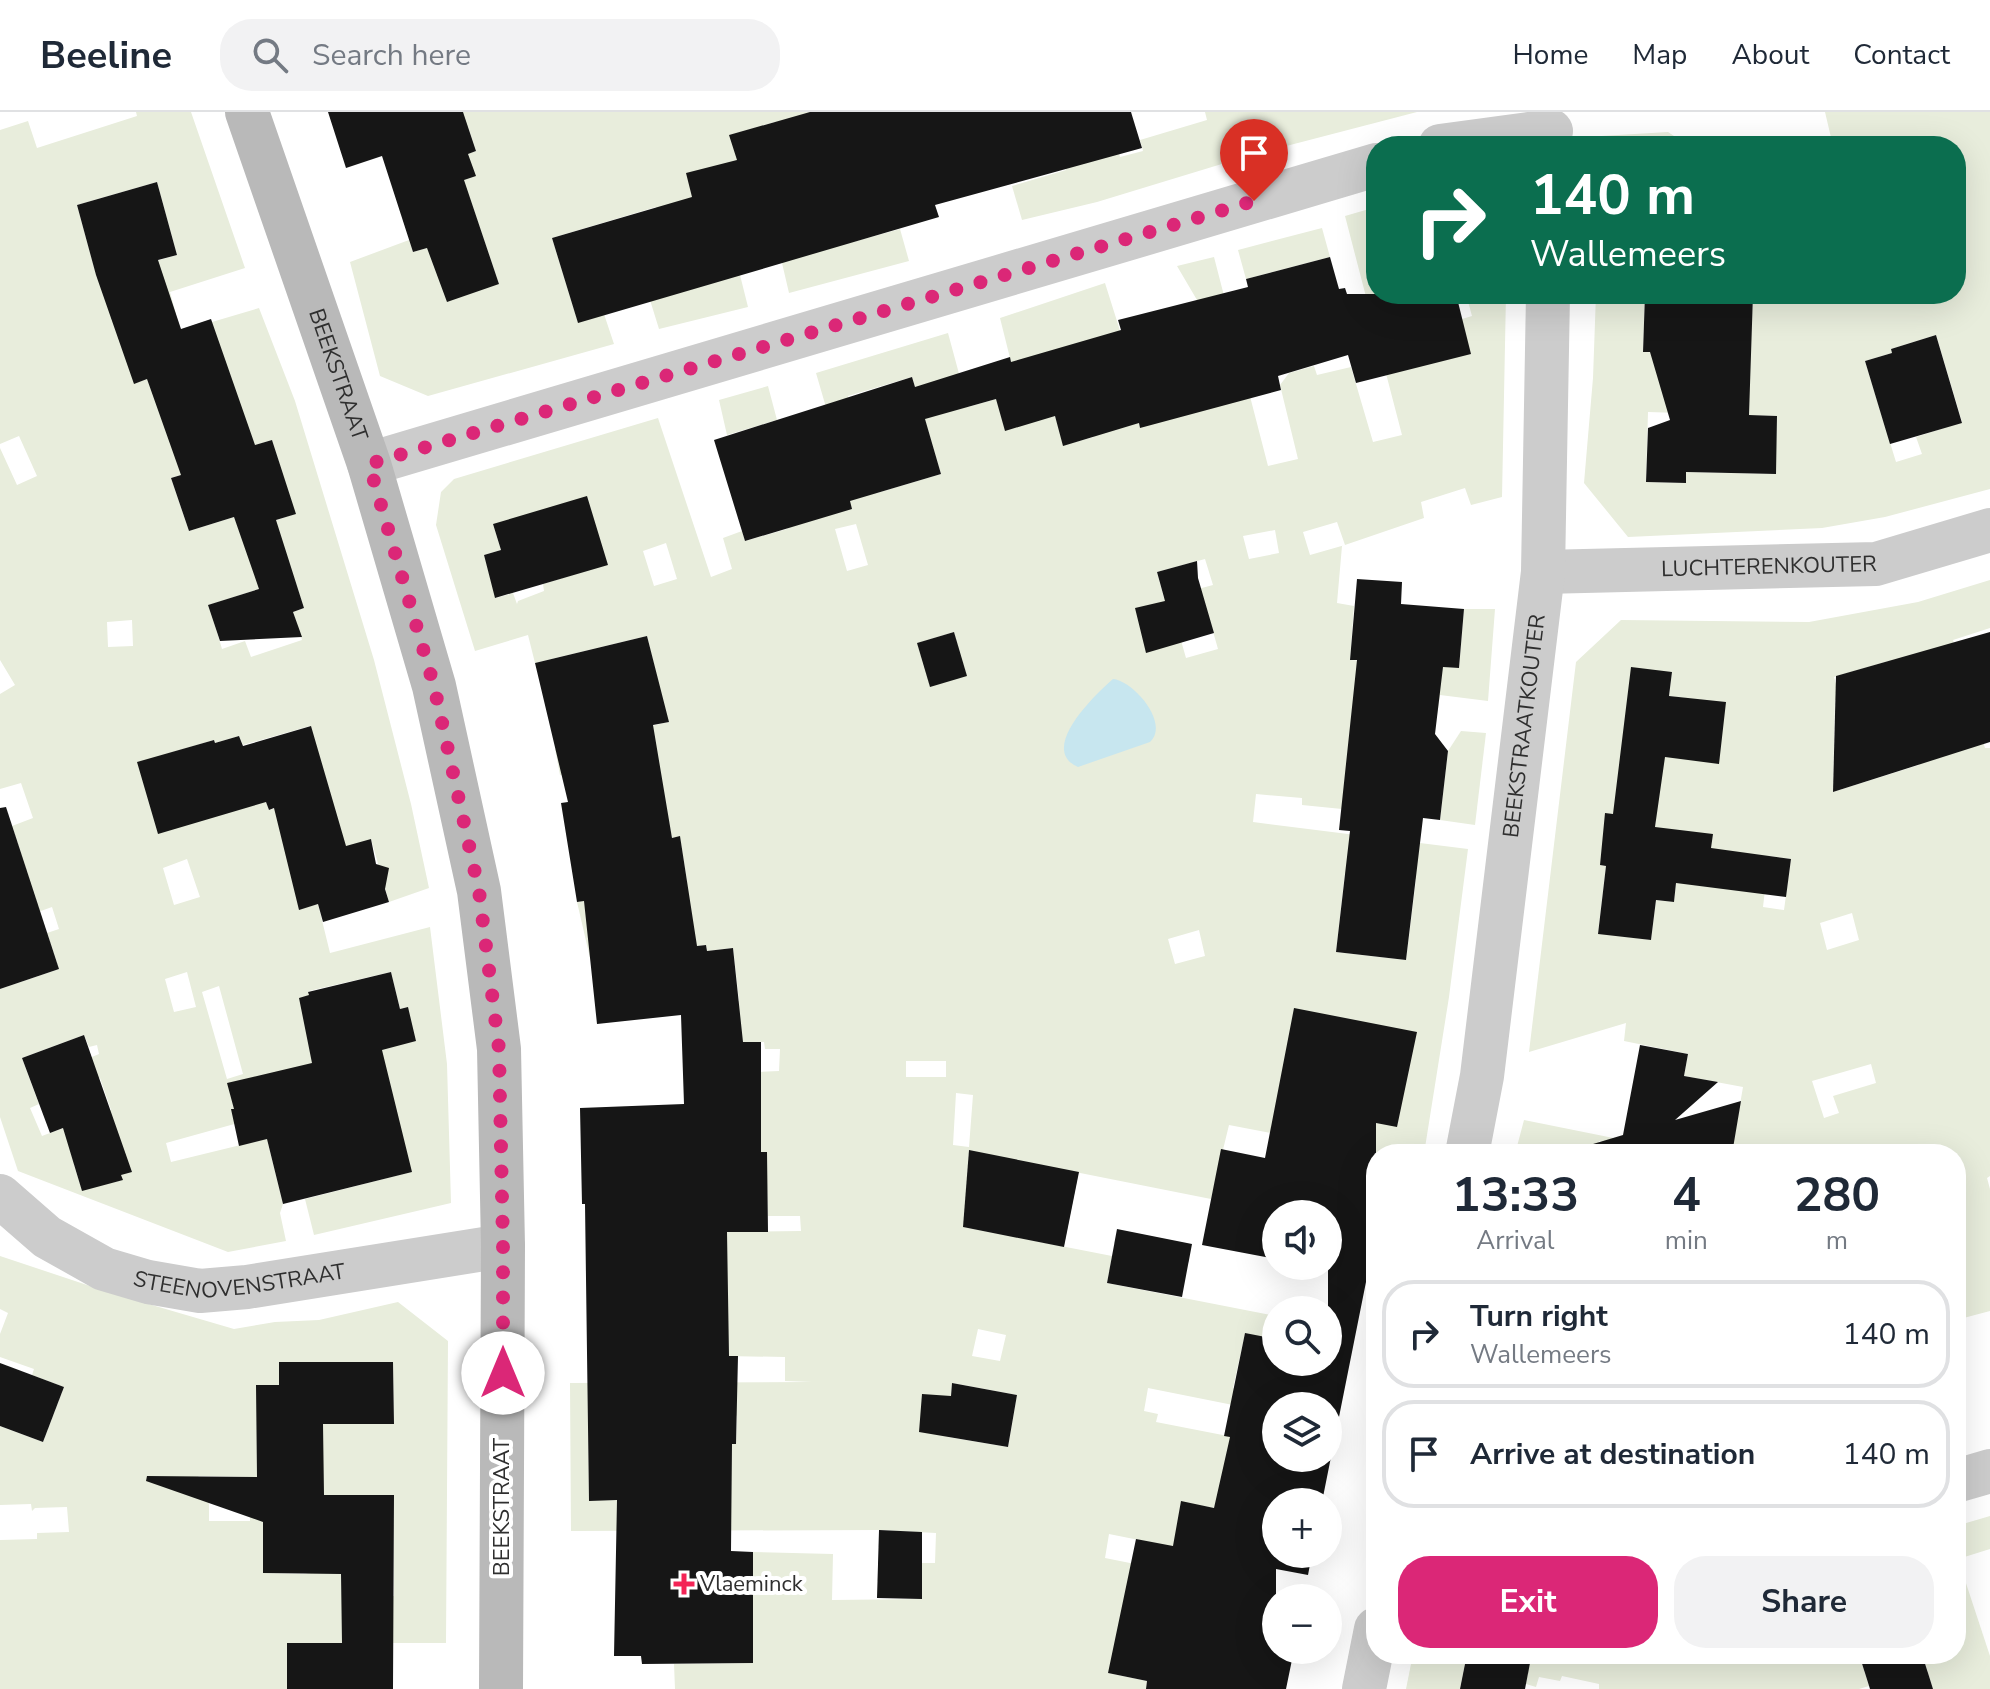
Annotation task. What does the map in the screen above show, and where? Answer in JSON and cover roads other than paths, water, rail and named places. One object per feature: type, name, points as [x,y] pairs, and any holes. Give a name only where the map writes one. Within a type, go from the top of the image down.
[{"type":"street","name":"BEEKSTRAAT","points":[[247,112],[369,464],[434,686],[479,891],[499,1049],[503,1246],[501,1689]]},
{"type":"street","points":[[1509,136],[1551,130]]},
{"type":"street","points":[[369,464],[1366,168]]},
{"type":"street","name":"BEEKSTRAATKOUTER","points":[[1469,1144],[1482,1076],[1543,572],[1548,304]]},
{"type":"street","name":"LUCHTERENKOUTER","points":[[1543,572],[1876,564],[1990,530]]},
{"type":"street","name":"STEENOVENSTRAAT","points":[[0,1196],[47,1237],[104,1269],[148,1282],[200,1291],[247,1287],[503,1246]]},
{"type":"street","points":[[1966,1478],[1990,1471]]},
{"type":"street","points":[[1364,1689],[1369,1664]]},
{"type":"water","points":[[1113,679],[1130,687],[1147,704],[1156,725],[1155,734],[1150,742],[1078,767],[1067,759],[1064,748],[1067,735],[1084,708]]},
{"type":"place","name":"Vlaeminck","points":[[684,1584]]}]
